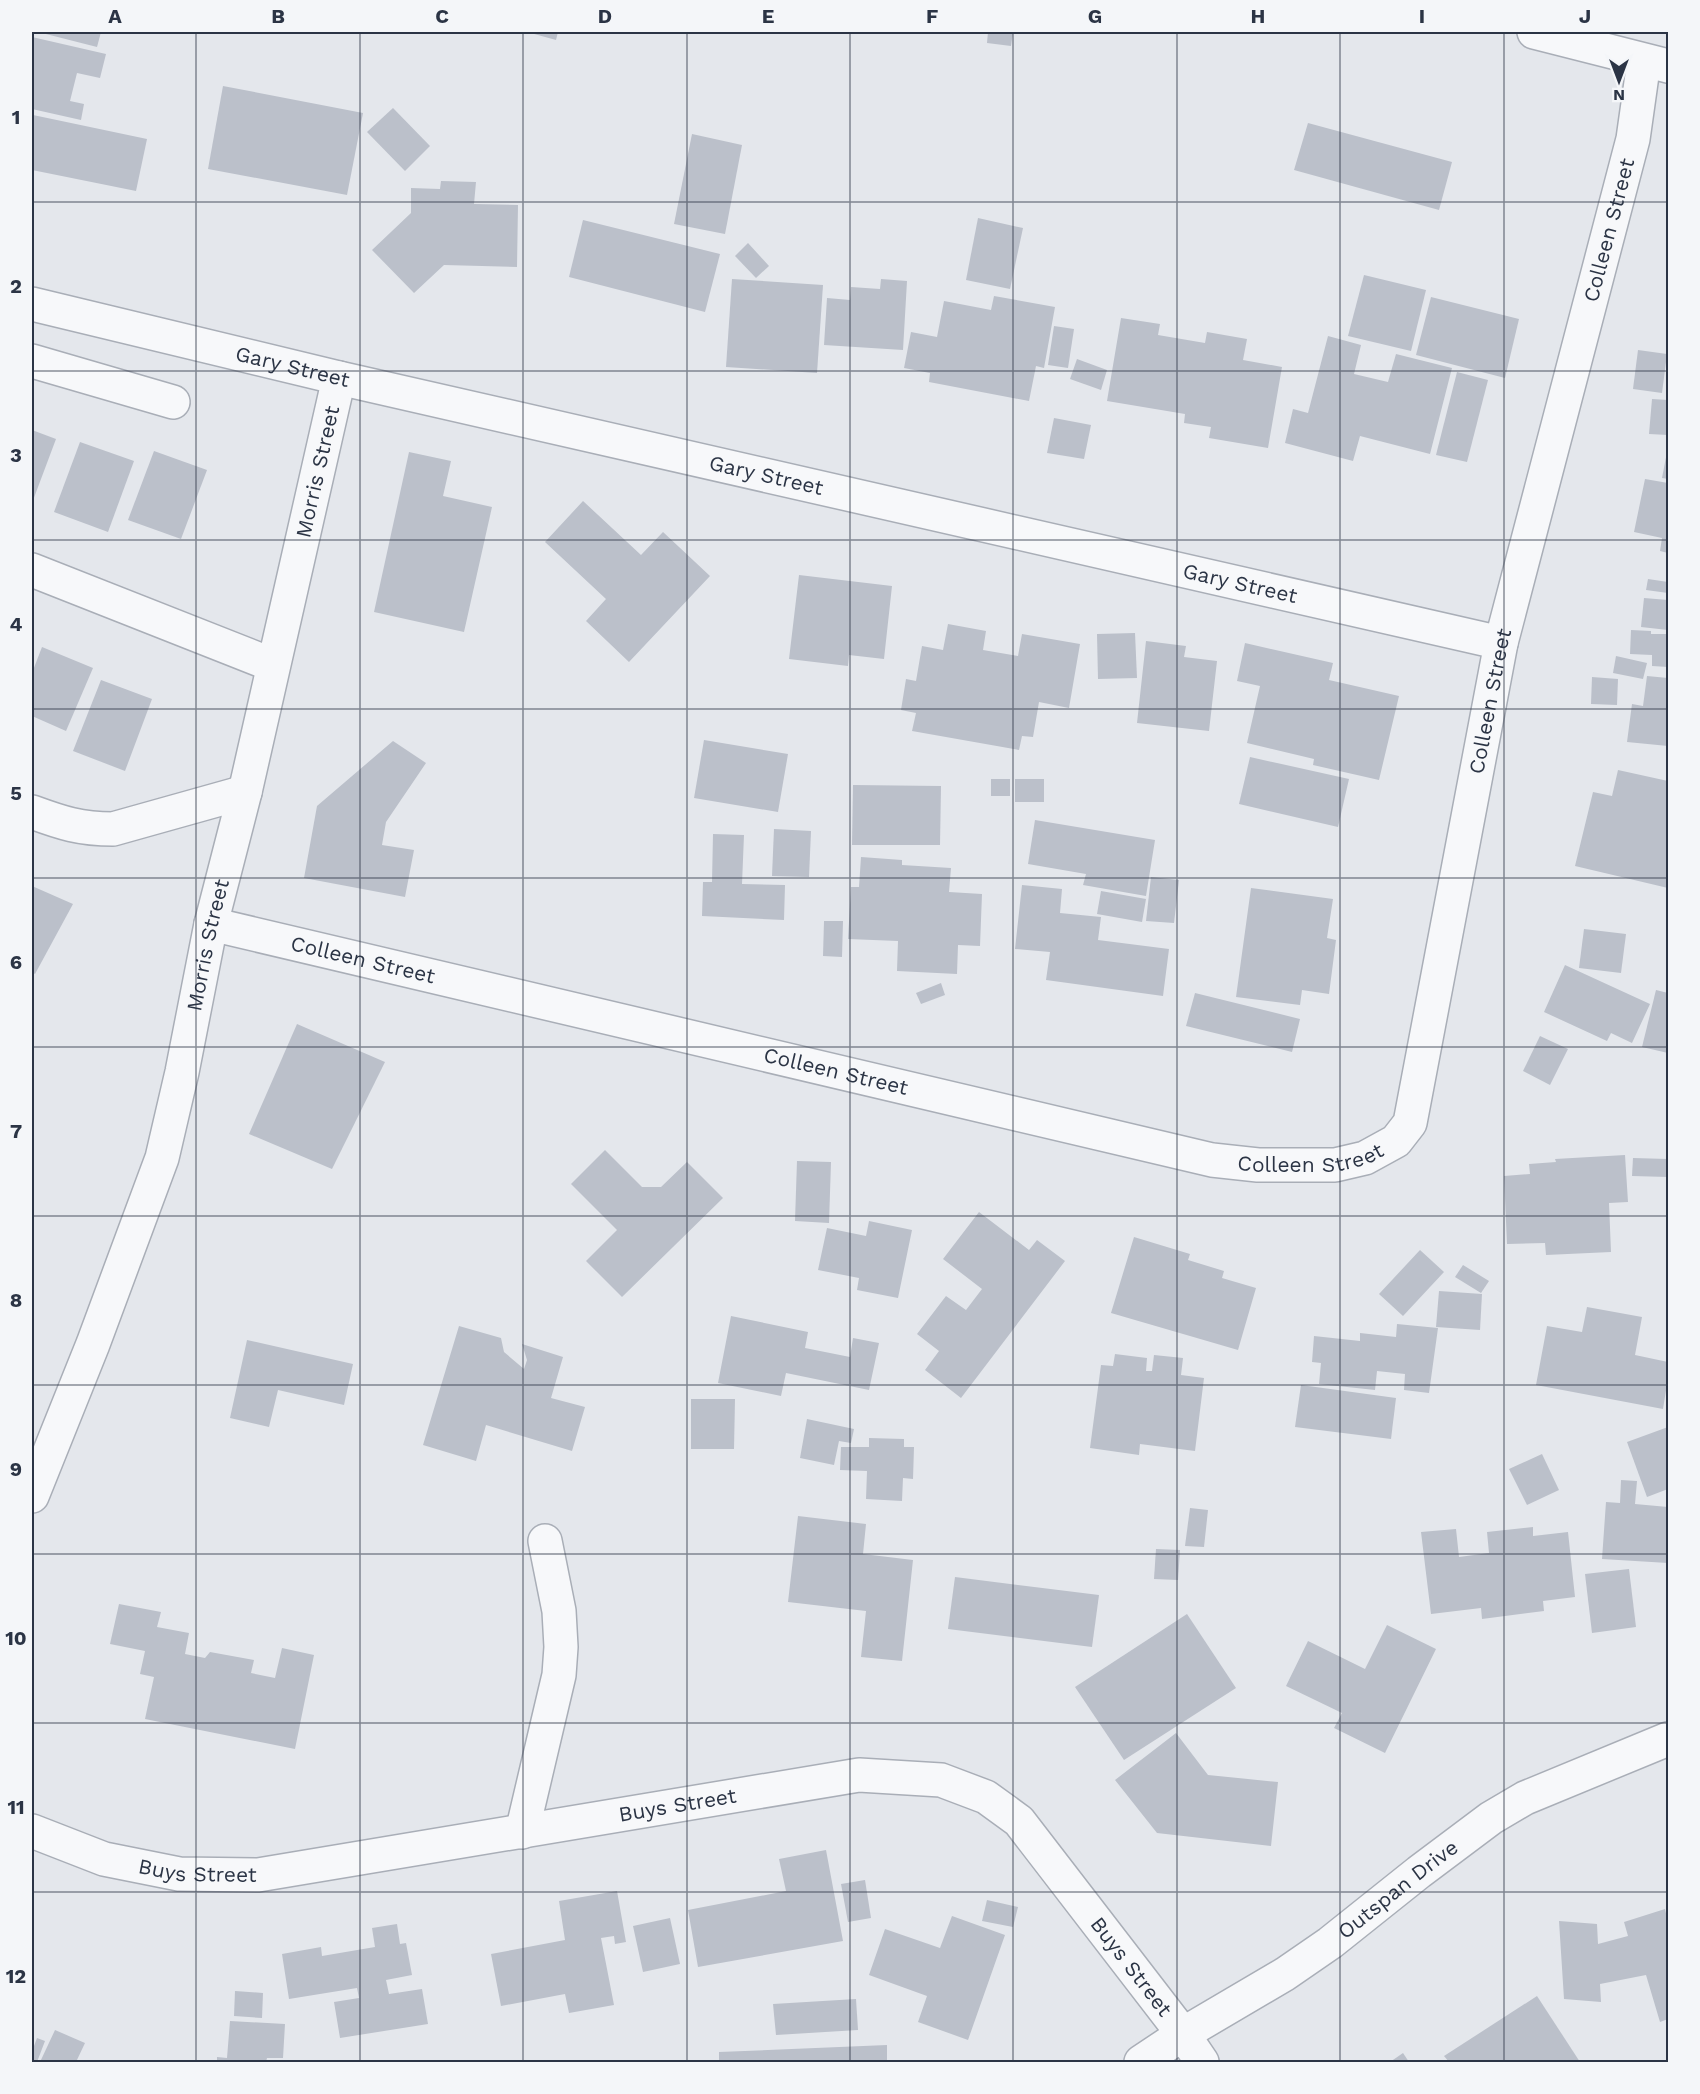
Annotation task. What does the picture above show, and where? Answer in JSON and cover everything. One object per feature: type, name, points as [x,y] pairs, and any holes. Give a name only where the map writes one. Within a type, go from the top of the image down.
[{"type":"street","points":[[1534,32],[1656,63]]},
{"type":"street","name":"Colleen Street","points":[[211,924],[1212,1160],[1258,1165],[1335,1165],[1365,1158],[1395,1142],[1410,1123],[1502,643],[1633,139],[1656,63]]},
{"type":"street","name":"Gary Street","points":[[32,304],[339,378],[1502,643]]},
{"type":"street","points":[[32,361],[173,402]]},
{"type":"street","name":"Morris Street","points":[[32,1496],[93,1344],[162,1158],[182,1072],[211,924],[245,792],[339,378]]},
{"type":"street","points":[[32,570],[273,665]]},
{"type":"street","points":[[32,812],[70,826],[114,829],[245,792]]},
{"type":"street","points":[[522,1832],[559,1675],[561,1647],[559,1611],[545,1541]]},
{"type":"street","name":"Outspan Drive","points":[[1141,2062],[1182,2034],[1285,1974],[1330,1943],[1491,1818],[1525,1798],[1668,1739]]},
{"type":"street","name":"Buys Street","points":[[32,1831],[104,1859],[178,1874],[258,1875],[859,1776],[941,1780],[986,1797],[1019,1821],[1202,2062]]},
{"type":"building","points":[[38,32],[101,32],[97,47]]},
{"type":"building","points":[[527,32],[558,32],[556,40]]},
{"type":"building","points":[[988,32],[1013,32],[1011,46],[987,43]]},
{"type":"building","points":[[32,37],[106,54],[100,78],[77,73],[70,101],[84,104],[81,120],[32,109]]},
{"type":"building","points":[[223,86],[363,113],[347,195],[208,169]]},
{"type":"building","points":[[393,108],[430,146],[405,171],[367,132]]},
{"type":"building","points":[[33,115],[147,139],[136,191],[32,170]]},
{"type":"building","points":[[1308,123],[1452,162],[1439,210],[1294,170]]},
{"type":"building","points":[[692,134],[742,145],[725,234],[674,224]]},
{"type":"building","points":[[441,181],[476,182],[474,204],[518,205],[517,267],[444,265],[414,293],[372,250],[411,213],[411,188],[440,189]]},
{"type":"building","points":[[978,218],[1023,228],[1010,289],[966,280]]},
{"type":"building","points":[[583,220],[720,254],[705,312],[569,277]]},
{"type":"building","points":[[748,243],[769,266],[756,278],[735,256]]},
{"type":"building","points":[[1364,275],[1426,290],[1411,351],[1348,336]]},
{"type":"building","points":[[732,279],[823,285],[817,373],[726,367]]},
{"type":"building","points":[[881,279],[907,281],[903,350],[824,345],[827,298],[850,300],[851,287],[880,289]]},
{"type":"building","points":[[994,296],[1055,307],[1044,368],[1036,366],[1029,401],[929,382],[930,373],[904,368],[911,332],[937,337],[944,301],[991,310]]},
{"type":"building","points":[[1431,297],[1519,319],[1505,378],[1416,355]]},
{"type":"building","points":[[1121,318],[1160,324],[1158,335],[1205,343],[1207,332],[1247,339],[1243,360],[1282,367],[1268,448],[1209,438],[1211,427],[1184,423],[1185,414],[1107,401]]},
{"type":"building","points":[[1054,326],[1074,329],[1068,368],[1048,365]]},
{"type":"building","points":[[1328,336],[1361,345],[1354,374],[1388,382],[1396,354],[1452,368],[1430,454],[1360,436],[1353,461],[1285,443],[1293,409],[1308,413]]},
{"type":"building","points":[[1638,350],[1667,354],[1662,393],[1633,389]]},
{"type":"building","points":[[1077,359],[1107,370],[1101,390],[1070,379]]},
{"type":"building","points":[[1457,372],[1488,380],[1467,462],[1436,455]]},
{"type":"building","points":[[1652,399],[1668,400],[1668,435],[1649,434]]},
{"type":"building","points":[[1054,418],[1091,425],[1084,459],[1047,453]]},
{"type":"building","points":[[32,430],[56,439],[32,503]]},
{"type":"building","points":[[80,442],[134,461],[108,532],[54,512]]},
{"type":"building","points":[[154,451],[207,470],[181,539],[128,520]]},
{"type":"building","points":[[409,452],[451,461],[443,496],[492,507],[464,632],[374,612]]},
{"type":"building","points":[[1668,452],[1668,479],[1662,478]]},
{"type":"building","points":[[1645,479],[1668,483],[1668,553],[1660,551],[1662,538],[1634,532]]},
{"type":"building","points":[[583,501],[641,555],[663,532],[710,576],[629,662],[586,621],[606,599],[545,542]]},
{"type":"building","points":[[799,575],[892,586],[884,659],[849,655],[848,666],[789,659]]},
{"type":"building","points":[[1648,579],[1668,582],[1668,593],[1646,590]]},
{"type":"building","points":[[1644,598],[1668,600],[1668,630],[1641,627]]},
{"type":"building","points":[[948,624],[986,631],[983,650],[1018,656],[1022,634],[1080,644],[1069,708],[1039,702],[1033,737],[1022,736],[1019,750],[912,731],[916,713],[901,710],[906,679],[916,681],[922,646],[943,650]]},
{"type":"building","points":[[1631,630],[1651,631],[1651,634],[1668,634],[1668,667],[1652,666],[1652,655],[1630,654]]},
{"type":"building","points":[[1135,633],[1137,678],[1098,679],[1097,634]]},
{"type":"building","points":[[1146,641],[1186,646],[1184,657],[1217,661],[1209,731],[1137,723]]},
{"type":"building","points":[[1245,643],[1333,663],[1329,680],[1399,696],[1379,780],[1313,765],[1314,759],[1247,743],[1260,686],[1237,681]]},
{"type":"building","points":[[42,647],[93,668],[66,731],[32,716],[32,673]]},
{"type":"building","points":[[1616,656],[1647,663],[1643,679],[1613,673]]},
{"type":"building","points":[[1647,676],[1668,678],[1668,746],[1627,742],[1632,704],[1643,706]]},
{"type":"building","points":[[1592,677],[1618,679],[1617,705],[1591,704]]},
{"type":"building","points":[[101,680],[152,699],[125,771],[73,751]]},
{"type":"building","points":[[704,740],[788,754],[778,812],[694,798]]},
{"type":"building","points":[[393,741],[426,763],[386,822],[382,845],[414,850],[405,897],[304,878],[317,806]]},
{"type":"building","points":[[1250,757],[1349,779],[1338,827],[1239,804]]},
{"type":"building","points":[[1618,770],[1668,781],[1666,808],[1668,809],[1668,888],[1575,866],[1593,792],[1612,796]]},
{"type":"building","points":[[991,779],[1010,779],[1010,796],[991,796]]},
{"type":"building","points":[[1015,779],[1044,779],[1044,802],[1015,802]]},
{"type":"building","points":[[853,785],[941,786],[940,845],[852,845]]},
{"type":"building","points":[[1035,820],[1155,840],[1146,896],[1083,885],[1086,874],[1028,864]]},
{"type":"building","points":[[774,829],[811,831],[809,877],[772,876]]},
{"type":"building","points":[[713,834],[744,835],[742,884],[785,885],[784,920],[702,916],[703,882],[712,882]]},
{"type":"building","points":[[861,857],[902,860],[902,865],[951,868],[949,892],[982,894],[980,946],[958,945],[957,974],[897,971],[898,941],[848,939],[851,887],[859,887]]},
{"type":"building","points":[[1151,877],[1179,880],[1174,923],[1146,921]]},
{"type":"building","points":[[1022,885],[1062,889],[1060,913],[1101,917],[1098,940],[1169,949],[1163,996],[1046,980],[1050,952],[1015,949]]},
{"type":"building","points":[[32,886],[73,904],[35,974],[32,972]]},
{"type":"building","points":[[1251,888],[1333,899],[1327,938],[1336,940],[1329,994],[1302,990],[1300,1005],[1236,997]]},
{"type":"building","points":[[1101,891],[1146,899],[1142,922],[1097,914]]},
{"type":"building","points":[[824,921],[843,921],[842,957],[823,956]]},
{"type":"building","points":[[1584,929],[1626,934],[1621,973],[1579,968]]},
{"type":"building","points":[[1565,965],[1650,1004],[1632,1043],[1611,1033],[1607,1041],[1544,1012]]},
{"type":"building","points":[[941,983],[945,995],[921,1004],[916,993]]},
{"type":"building","points":[[1656,990],[1668,993],[1668,1053],[1642,1047]]},
{"type":"building","points":[[1195,993],[1300,1019],[1292,1052],[1186,1026]]},
{"type":"building","points":[[297,1024],[385,1062],[332,1169],[249,1134]]},
{"type":"building","points":[[1540,1036],[1568,1049],[1550,1085],[1523,1071]]},
{"type":"building","points":[[605,1150],[642,1187],[661,1187],[687,1162],[723,1198],[622,1297],[586,1261],[617,1230],[571,1184]]},
{"type":"building","points":[[1625,1155],[1628,1202],[1609,1203],[1611,1252],[1546,1255],[1545,1243],[1507,1244],[1504,1176],[1530,1174],[1529,1164],[1556,1162],[1555,1159]]},
{"type":"building","points":[[1633,1158],[1668,1159],[1668,1177],[1632,1176]]},
{"type":"building","points":[[797,1161],[831,1162],[829,1223],[795,1221]]},
{"type":"building","points":[[979,1212],[1029,1250],[1037,1240],[1065,1261],[961,1398],[925,1370],[939,1351],[917,1334],[946,1296],[966,1310],[982,1289],[943,1259]]},
{"type":"building","points":[[869,1221],[912,1230],[898,1298],[857,1290],[859,1278],[818,1270],[827,1228],[866,1236]]},
{"type":"building","points":[[1134,1237],[1190,1254],[1188,1260],[1224,1271],[1222,1278],[1256,1288],[1238,1350],[1111,1313]]},
{"type":"building","points":[[1420,1250],[1444,1272],[1403,1316],[1379,1294]]},
{"type":"building","points":[[1463,1265],[1489,1281],[1481,1293],[1455,1277]]},
{"type":"building","points":[[1439,1291],[1482,1294],[1480,1330],[1436,1327]]},
{"type":"building","points":[[1587,1307],[1642,1317],[1635,1355],[1668,1362],[1663,1409],[1536,1385],[1547,1326],[1582,1332]]},
{"type":"building","points":[[731,1316],[808,1332],[805,1348],[850,1357],[853,1338],[879,1343],[869,1390],[786,1373],[781,1396],[718,1383]]},
{"type":"building","points":[[1397,1324],[1438,1328],[1429,1393],[1404,1390],[1405,1374],[1377,1371],[1375,1390],[1319,1384],[1321,1363],[1312,1362],[1314,1336],[1360,1341],[1360,1333],[1396,1337]]},
{"type":"building","points":[[459,1326],[501,1338],[504,1352],[524,1369],[527,1360],[522,1344],[563,1357],[551,1398],[585,1407],[572,1451],[486,1425],[476,1461],[423,1445]]},
{"type":"building","points":[[247,1340],[353,1364],[344,1405],[278,1390],[269,1427],[230,1418]]},
{"type":"building","points":[[1115,1354],[1147,1358],[1146,1371],[1152,1371],[1154,1355],[1183,1358],[1181,1375],[1204,1378],[1195,1451],[1140,1444],[1139,1455],[1090,1448],[1101,1365],[1113,1366]]},
{"type":"building","points":[[1301,1385],[1396,1398],[1391,1439],[1295,1427]]},
{"type":"building","points":[[691,1399],[735,1399],[734,1449],[691,1449]]},
{"type":"building","points":[[807,1419],[854,1429],[851,1443],[839,1441],[834,1465],[800,1458]]},
{"type":"building","points":[[1668,1427],[1668,1489],[1647,1497],[1627,1442]]},
{"type":"building","points":[[869,1438],[904,1439],[904,1447],[914,1447],[913,1479],[903,1478],[902,1501],[866,1499],[867,1471],[840,1470],[841,1447],[869,1447]]},
{"type":"building","points":[[1542,1454],[1559,1490],[1527,1505],[1509,1469]]},
{"type":"building","points":[[1621,1480],[1637,1481],[1635,1504],[1668,1507],[1668,1563],[1602,1559],[1606,1502],[1620,1503]]},
{"type":"building","points":[[1190,1508],[1208,1510],[1204,1547],[1185,1546]]},
{"type":"building","points":[[798,1516],[866,1524],[863,1554],[913,1560],[902,1661],[861,1657],[866,1611],[788,1602]]},
{"type":"building","points":[[1533,1527],[1533,1536],[1568,1532],[1575,1597],[1543,1601],[1544,1611],[1482,1619],[1481,1608],[1431,1614],[1421,1532],[1456,1529],[1459,1557],[1489,1553],[1487,1532]]},
{"type":"building","points":[[1156,1549],[1180,1550],[1178,1580],[1154,1579]]},
{"type":"building","points":[[1629,1569],[1636,1627],[1592,1633],[1585,1574]]},
{"type":"building","points":[[955,1577],[1099,1595],[1092,1647],[948,1629]]},
{"type":"building","points":[[119,1604],[161,1612],[157,1627],[189,1633],[185,1654],[205,1658],[210,1652],[254,1660],[251,1673],[275,1678],[282,1648],[314,1655],[295,1749],[145,1719],[154,1677],[140,1674],[145,1651],[110,1644]]},
{"type":"building","points":[[1187,1614],[1236,1688],[1124,1760],[1075,1687]]},
{"type":"building","points":[[1387,1625],[1436,1649],[1385,1753],[1334,1728],[1342,1713],[1286,1686],[1308,1641],[1365,1669]]},
{"type":"building","points":[[1176,1733],[1208,1775],[1278,1782],[1271,1846],[1157,1833],[1115,1780]]},
{"type":"building","points":[[826,1850],[843,1941],[698,1967],[688,1910],[786,1891],[779,1859]]},
{"type":"building","points":[[865,1880],[871,1918],[848,1922],[841,1884]]},
{"type":"building","points":[[617,1891],[626,1942],[615,1944],[614,1936],[601,1938],[614,2005],[569,2013],[565,1994],[501,2006],[491,1954],[565,1940],[559,1901]]},
{"type":"building","points":[[987,1900],[1018,1907],[1013,1927],[982,1921]]},
{"type":"building","points":[[1665,1909],[1668,1922],[1668,2019],[1660,2022],[1646,1975],[1600,1984],[1601,2002],[1564,1999],[1559,1921],[1597,1924],[1598,1944],[1628,1936],[1624,1922]]},
{"type":"building","points":[[952,1916],[1005,1935],[968,2040],[918,2022],[927,1996],[869,1975],[885,1929],[940,1948]]},
{"type":"building","points":[[670,1918],[680,1964],[643,1972],[633,1926]]},
{"type":"building","points":[[397,1924],[400,1944],[406,1943],[412,1975],[386,1980],[389,1994],[422,1989],[428,2024],[340,2038],[334,2002],[359,1998],[357,1988],[289,1999],[282,1954],[321,1947],[322,1956],[375,1947],[372,1928]]},
{"type":"building","points":[[235,1991],[263,1993],[262,2018],[234,2016]]},
{"type":"building","points":[[1537,1996],[1580,2062],[1449,2062],[1444,2056]]},
{"type":"building","points":[[856,1999],[858,2030],[776,2035],[773,2004]]},
{"type":"building","points":[[230,2021],[285,2024],[283,2058],[267,2058],[266,2062],[217,2062],[217,2057],[227,2058]]},
{"type":"building","points":[[55,2030],[85,2043],[76,2062],[40,2062]]},
{"type":"building","points":[[37,2038],[45,2041],[37,2062],[32,2062],[32,2044],[34,2046]]},
{"type":"building","points":[[887,2045],[887,2062],[719,2062],[719,2052]]},
{"type":"building","points":[[1403,2053],[1409,2062],[1390,2062]]}]
